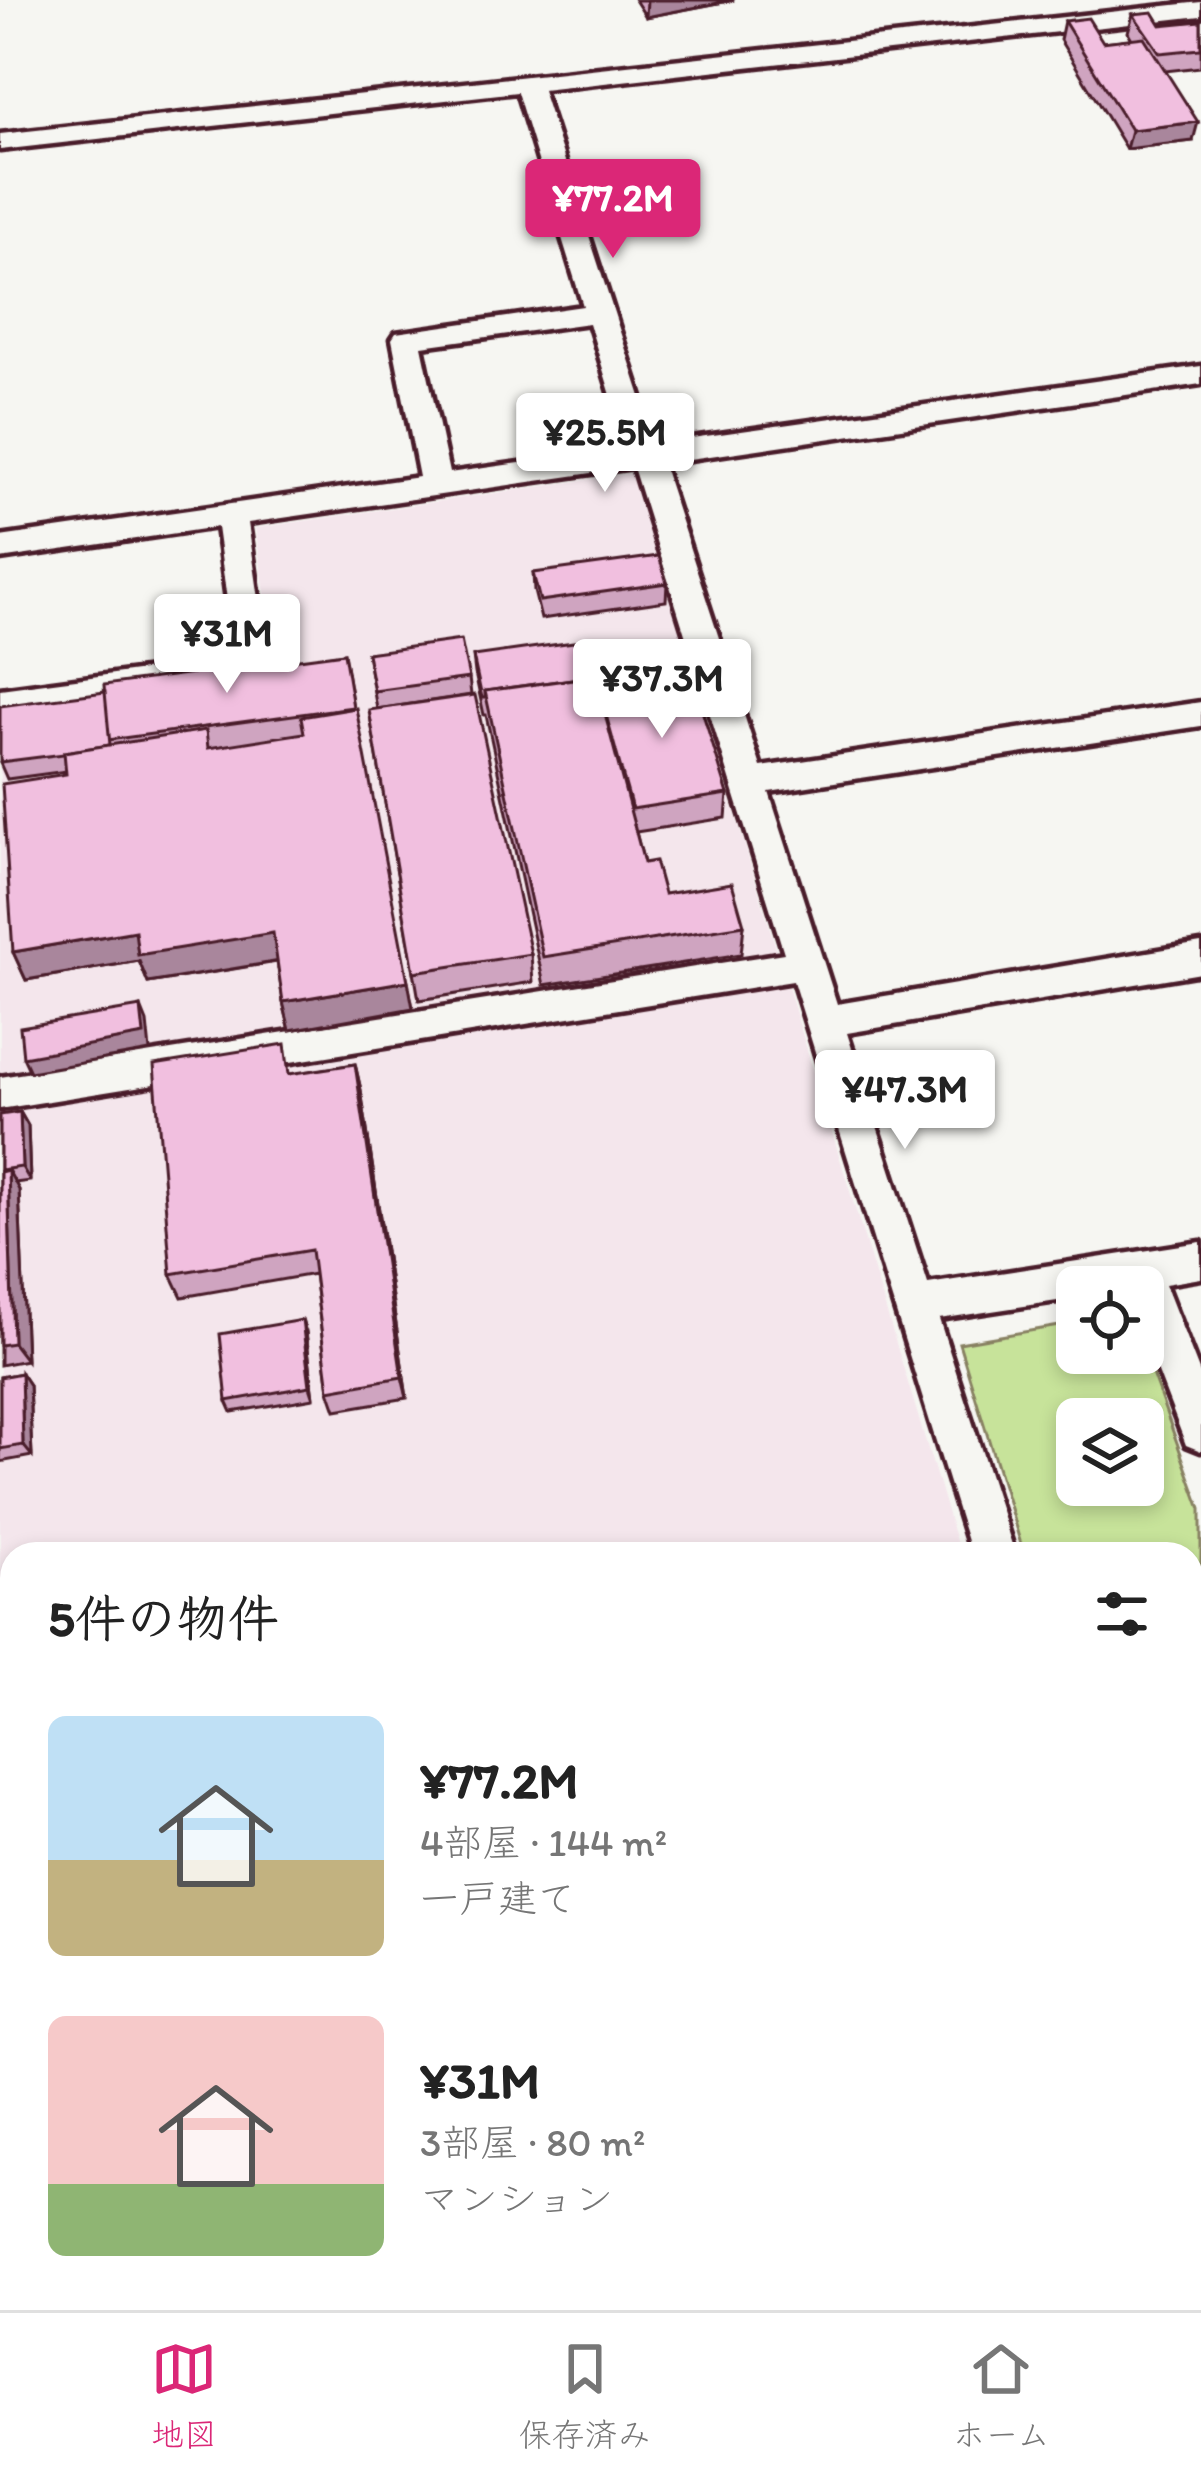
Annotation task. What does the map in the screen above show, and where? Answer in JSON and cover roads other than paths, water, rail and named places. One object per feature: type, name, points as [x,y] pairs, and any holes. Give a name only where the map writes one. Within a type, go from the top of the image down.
[{"type":"street","points":[[0,142],[1201,9]]},
{"type":"street","points":[[526,84],[989,1542]]},
{"type":"street","points":[[436,486],[406,340],[596,313]]},
{"type":"street","points":[[0,548],[1201,376]]},
{"type":"street","points":[[0,701],[253,668],[231,515]]},
{"type":"street","points":[[750,782],[1201,714]]},
{"type":"street","points":[[827,1022],[1201,958]]},
{"type":"street","points":[[0,1093],[809,964]]},
{"type":"street","points":[[1160,1266],[1201,1260]]},
{"type":"street","points":[[911,1305],[1056,1282]]},
{"type":"street","points":[[1164,1334],[1201,1431]]}]
